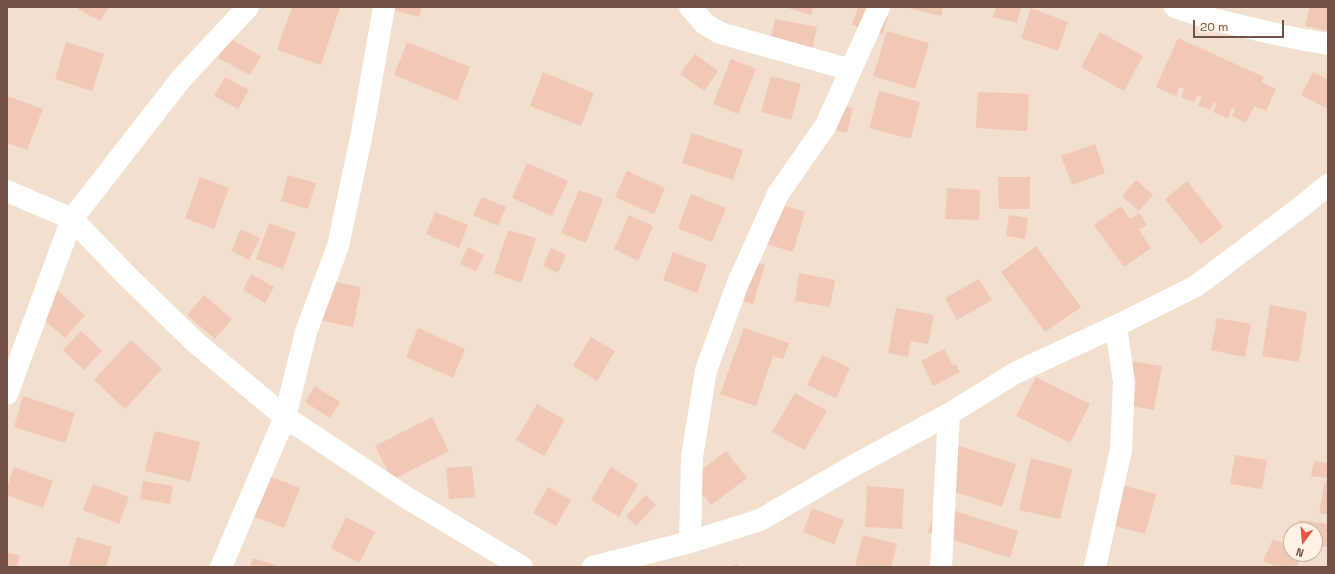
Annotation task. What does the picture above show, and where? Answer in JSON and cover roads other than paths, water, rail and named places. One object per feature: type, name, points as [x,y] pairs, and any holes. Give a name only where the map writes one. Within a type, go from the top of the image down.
[{"type":"street","points":[[7,394],[72,219],[181,79],[248,7]]},
{"type":"street","points":[[221,567],[285,417],[306,332],[338,246],[362,133],[384,7]]},
{"type":"street","points":[[690,7],[705,24],[720,33],[851,70]]},
{"type":"street","points":[[690,542],[692,458],[706,370],[738,283],[778,194],[826,125],[879,7]]},
{"type":"street","points":[[1175,7],[1208,18],[1284,36],[1328,44]]},
{"type":"street","points":[[593,567],[690,542],[760,520],[852,466],[948,414],[1015,373],[1116,326],[1196,286],[1328,185]]},
{"type":"street","points":[[7,192],[72,219],[127,276],[195,342],[285,417],[404,496],[522,567]]},
{"type":"street","points":[[1095,567],[1121,450],[1124,382],[1116,326]]},
{"type":"street","points":[[941,567],[948,414]]}]
